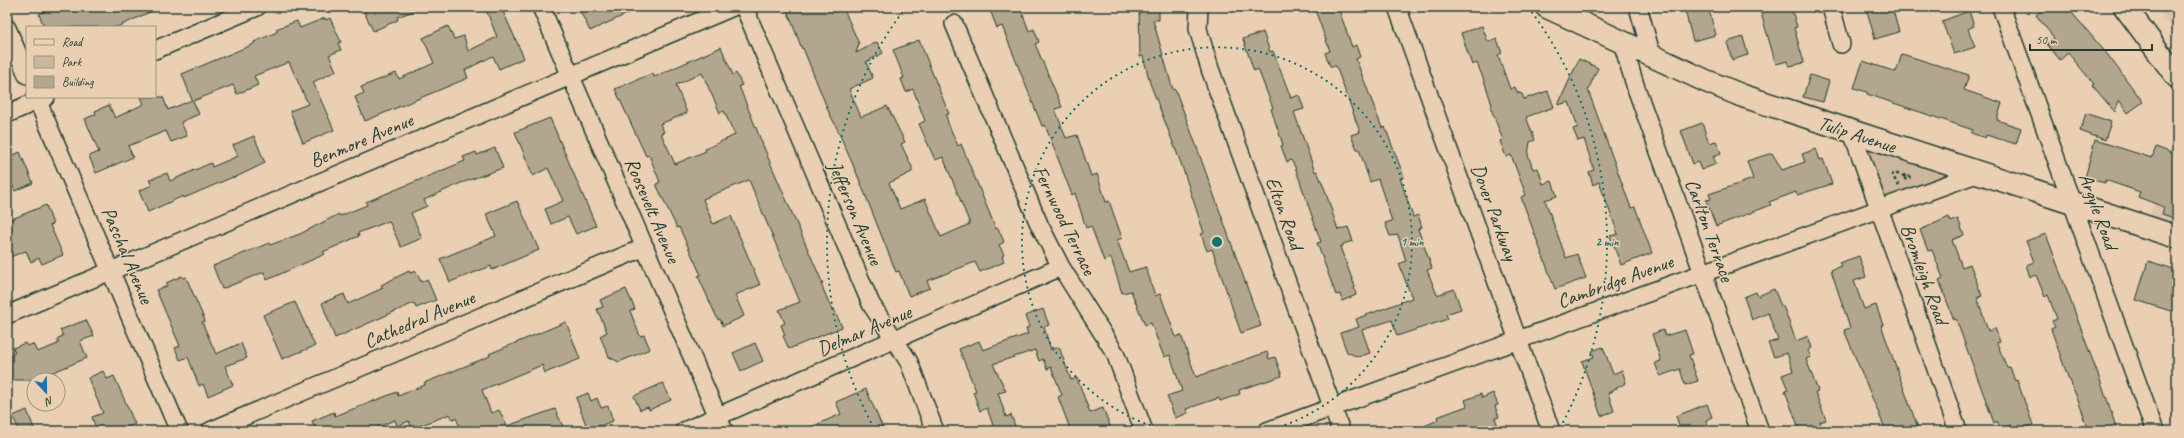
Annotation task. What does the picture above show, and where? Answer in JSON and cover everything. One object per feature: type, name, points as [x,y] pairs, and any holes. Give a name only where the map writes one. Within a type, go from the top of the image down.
[{"type":"main road","name":"Tulip Avenue","points":[[1547,7],[1652,56],[1743,96],[2177,237]]},
{"type":"main road","points":[[2124,7],[2177,77]]},
{"type":"street","points":[[156,50],[257,7]]},
{"type":"street","name":"Roosevelt Avenue","points":[[541,7],[721,424]]},
{"type":"street","name":"Benmore Avenue","points":[[7,315],[733,7]]},
{"type":"street","name":"Jefferson Avenue","points":[[744,7],[871,304],[909,362],[935,431]]},
{"type":"street","name":"Elton Road","points":[[1199,7],[1198,29],[1210,69],[1342,431]]},
{"type":"street","name":"Dover Parkway","points":[[1397,7],[1551,431]]},
{"type":"street","points":[[1638,7],[1652,56]]},
{"type":"street","points":[[1831,7],[1841,44]]},
{"type":"street","name":"Argyle Road","points":[[2001,7],[2155,431]]},
{"type":"street","name":"Fernwood Terrace","points":[[954,24],[1038,224],[1061,267],[1115,353],[1144,431]]},
{"type":"street","points":[[7,28],[26,73]]},
{"type":"street","name":"Carlton Terrace","points":[[1622,42],[1636,88],[1760,431]]},
{"type":"street","points":[[7,114],[40,98]]},
{"type":"street","name":"Paschal Avenue","points":[[40,98],[111,271],[180,431]]},
{"type":"street","name":"Bromleigh Road","points":[[1852,132],[1878,210],[1958,431]]},
{"type":"street","name":"Cambridge Avenue","points":[[1267,431],[1979,173]]},
{"type":"street","name":"Cathedral Avenue","points":[[210,431],[645,247]]},
{"type":"street","name":"Delmar Avenue","points":[[684,431],[721,424],[895,340],[1061,267]]},
{"type":"path","points":[[1899,189],[1892,174],[1904,176]]},
{"type":"path","points":[[1897,182],[1898,174]]},
{"type":"shaded area","points":[[2156,7],[2177,7],[2177,33]]},
{"type":"shaded area","points":[[2177,159],[2177,242],[2145,231],[2160,184]]},
{"type":"green space","points":[[1853,134],[1975,173],[1879,208]]},
{"type":"building","points":[[55,7],[161,7],[119,26],[44,26],[39,14]]},
{"type":"building","points":[[362,7],[422,8],[397,17],[398,20],[373,31]]},
{"type":"building","points":[[485,7],[501,7],[524,58],[499,69],[493,56],[465,70],[468,78],[365,121],[355,97],[364,93],[361,87],[396,73],[399,79],[434,63],[423,38],[448,26],[454,39],[464,36],[468,51],[497,37]]},
{"type":"building","points":[[578,7],[642,7],[590,31]]},
{"type":"building","points":[[786,7],[843,7],[859,44],[856,53],[877,42],[883,53],[866,62],[873,78],[849,89],[861,117],[887,106],[905,142],[901,144],[912,167],[912,172],[889,183],[900,209],[925,199],[941,237],[970,224],[943,157],[935,160],[919,124],[925,121],[913,89],[906,92],[901,79],[904,78],[893,50],[919,40],[949,114],[946,115],[948,123],[958,146],[961,144],[996,229],[998,228],[1004,242],[999,245],[1004,255],[1002,256],[1004,262],[980,272],[975,262],[927,281],[930,288],[909,296],[899,271],[896,272],[857,174],[830,115]]},
{"type":"building","points":[[998,7],[1020,7],[1029,31],[1034,29],[1039,42],[1035,44],[1062,107],[1055,109],[1066,138],[1077,135],[1091,176],[1097,174],[1106,202],[1109,201],[1122,238],[1117,240],[1129,272],[1146,267],[1155,296],[1160,294],[1176,337],[1181,335],[1196,377],[1267,352],[1269,359],[1275,357],[1282,376],[1239,390],[1240,394],[1220,401],[1219,398],[1186,409],[1188,413],[1175,418],[1167,396],[1182,391],[1170,355],[1164,357],[1151,323],[1145,325],[1131,291],[1122,293],[1111,258],[1104,261],[1091,226],[1086,228],[1075,193],[1072,195],[1045,125],[1042,126],[1002,26],[997,28],[990,10]]},
{"type":"building","points":[[1139,7],[1159,7],[1159,20],[1153,20],[1173,90],[1175,89],[1192,134],[1261,326],[1241,333],[1212,249],[1207,251],[1201,234],[1204,233],[1182,166],[1150,83],[1143,56],[1140,57]]},
{"type":"building","points":[[1314,7],[1338,7],[1352,47],[1356,45],[1360,57],[1356,59],[1382,128],[1385,127],[1404,177],[1400,178],[1413,217],[1418,215],[1422,227],[1418,229],[1432,268],[1427,270],[1437,295],[1454,289],[1461,309],[1446,314],[1448,319],[1397,336],[1392,320],[1362,330],[1370,353],[1358,357],[1347,352],[1340,333],[1359,327],[1356,319],[1412,298],[1399,264],[1406,261],[1398,235],[1390,236],[1385,223],[1392,221],[1378,179],[1370,182],[1359,149],[1357,149],[1351,135],[1360,132],[1336,66],[1330,66],[1325,53],[1330,51]]},
{"type":"building","points":[[1684,7],[1708,7],[1716,35],[1693,41]]},
{"type":"building","points":[[1762,7],[1791,7],[1797,27],[1794,28],[1804,63],[1789,66],[1788,61],[1776,64],[1760,10],[1763,9]]},
{"type":"building","points":[[1872,7],[1892,7],[1899,32],[1875,39],[1867,11],[1872,10]]},
{"type":"building","points":[[2045,7],[2067,7],[2107,54],[2143,102],[2128,113],[2119,100],[2115,112],[2068,53],[2060,60],[2047,44],[2054,38],[2036,15]]},
{"type":"building","points":[[1969,11],[1974,26],[1968,29],[1975,47],[1954,54],[1942,21]]},
{"type":"building","points":[[325,18],[326,20],[330,18],[341,42],[338,43],[341,50],[329,55],[336,71],[313,82],[334,130],[303,143],[290,111],[308,104],[289,62],[254,76],[258,85],[237,94],[233,85],[193,101],[199,114],[181,122],[187,136],[171,142],[166,131],[128,146],[133,157],[96,173],[89,156],[99,152],[85,119],[96,114],[95,111],[109,105],[115,118],[144,104],[141,98],[156,97],[163,97],[168,110],[192,100],[182,74],[254,44],[254,42],[277,32],[276,29],[297,21],[300,28]]},
{"type":"building","points":[[1482,26],[1488,42],[1497,39],[1502,53],[1498,55],[1510,89],[1515,87],[1517,92],[1522,94],[1524,99],[1548,91],[1554,107],[1526,117],[1535,140],[1530,142],[1528,155],[1533,169],[1538,168],[1543,184],[1552,181],[1557,196],[1545,200],[1566,258],[1577,254],[1586,278],[1555,289],[1521,197],[1526,195],[1511,155],[1506,157],[1500,141],[1503,140],[1490,106],[1492,105],[1485,83],[1477,63],[1472,65],[1461,33]]},
{"type":"building","points":[[1263,32],[1270,52],[1273,51],[1291,98],[1299,95],[1304,109],[1294,112],[1315,172],[1317,171],[1325,190],[1338,230],[1348,227],[1353,241],[1343,244],[1343,246],[1340,247],[1355,287],[1356,295],[1342,301],[1340,294],[1336,295],[1317,243],[1321,242],[1295,167],[1291,160],[1287,162],[1281,146],[1283,145],[1271,109],[1273,108],[1258,69],[1254,71],[1243,39]]},
{"type":"building","points":[[1743,37],[1748,55],[1732,60],[1727,42]]},
{"type":"building","points":[[721,47],[733,75],[736,73],[742,85],[739,86],[769,160],[823,284],[821,284],[832,310],[834,309],[842,327],[789,349],[783,336],[785,335],[781,325],[785,323],[779,310],[800,302],[749,180],[703,199],[713,224],[731,216],[760,285],[735,295],[744,316],[723,326],[720,319],[718,320],[698,276],[701,275],[679,227],[677,228],[656,184],[660,182],[649,155],[646,156],[615,89],[653,73],[654,77]],"holes":[[[702,73],[720,113],[724,111],[735,135],[705,149],[706,151],[675,164],[661,133],[664,132],[660,124],[687,113],[676,85]]]},
{"type":"building","points":[[1902,54],[1969,75],[1964,90],[2002,103],[1997,120],[2021,128],[2016,144],[1986,135],[1985,138],[1971,133],[1973,130],[1867,94],[1867,92],[1854,88],[1863,61],[1896,72]]},
{"type":"building","points":[[1579,59],[1598,68],[1588,90],[1631,208],[1635,207],[1652,253],[1621,265],[1610,236],[1618,234],[1599,182],[1593,185],[1589,172],[1594,170],[1584,139],[1578,141],[1573,129],[1578,127],[1569,102],[1558,105]]},
{"type":"building","points":[[1810,75],[1829,81],[1823,102],[1803,97]]},
{"type":"building","points":[[2086,113],[2111,122],[2105,140],[2080,131]]},
{"type":"building","points":[[550,118],[596,226],[576,234],[568,217],[551,224],[545,209],[563,201],[548,168],[533,176],[515,132]]},
{"type":"building","points":[[1702,123],[1709,143],[1716,141],[1721,153],[1713,156],[1716,164],[1701,170],[1698,162],[1693,164],[1681,131]]},
{"type":"building","points":[[254,136],[265,163],[234,178],[233,177],[184,198],[183,196],[148,212],[139,191],[152,185],[149,180],[167,173],[170,181],[211,163],[212,167],[238,156],[233,145]]},
{"type":"building","points":[[2095,140],[2152,158],[2156,147],[2177,155],[2177,219],[2162,214],[2164,207],[2138,197],[2140,192],[2105,180],[2105,183],[2085,178]]},
{"type":"building","points":[[495,148],[503,168],[461,183],[424,200],[427,206],[411,213],[422,238],[401,247],[389,221],[358,233],[359,236],[323,252],[325,254],[267,280],[264,272],[222,289],[213,266],[269,243],[270,245],[300,234],[339,214],[340,216],[367,205],[366,202],[465,161],[463,157],[476,152],[477,155]]},
{"type":"building","points":[[1816,149],[1820,160],[1823,159],[1832,184],[1797,195],[1796,192],[1769,202],[1771,205],[1716,226],[1706,200],[1711,199],[1709,194],[1753,179],[1747,161],[1772,153],[1782,170],[1805,162],[1802,154]]},
{"type":"building","points":[[20,152],[33,183],[15,191],[7,172],[7,158]]},
{"type":"building","points":[[517,201],[539,250],[492,270],[491,266],[450,282],[440,259],[496,236],[486,214]]},
{"type":"building","points":[[46,205],[53,224],[50,225],[63,255],[42,264],[39,258],[31,262],[26,251],[7,258],[7,221]]},
{"type":"building","points":[[1949,217],[1951,222],[1958,219],[1964,235],[1952,240],[1962,267],[1970,264],[1982,296],[1977,297],[1988,331],[1995,328],[2000,342],[1997,343],[2007,368],[2010,367],[2015,381],[2017,380],[2033,425],[2013,431],[2011,425],[2000,429],[1997,421],[1994,423],[1956,319],[1954,320],[1939,280],[1943,278],[1932,250],[1928,251],[1920,230]]},
{"type":"building","points":[[2046,234],[2108,402],[2117,431],[2088,431],[2084,416],[2069,380],[2051,329],[2055,327],[2052,321],[2057,319],[2048,295],[2045,297],[2036,275],[2030,277],[2026,265],[2034,262],[2026,241]]},
{"type":"building","points":[[1859,256],[1866,277],[1854,281],[1864,309],[1876,305],[1883,325],[1881,325],[1918,428],[1910,431],[1886,431],[1844,330],[1850,328],[1831,270],[1841,266],[1839,263]]},
{"type":"building","points":[[2148,261],[2177,270],[2177,313],[2136,300]]},
{"type":"building","points":[[409,271],[410,273],[416,271],[421,282],[427,279],[436,300],[416,308],[414,303],[335,338],[322,303],[344,294],[348,304],[383,288],[381,285]]},
{"type":"building","points":[[182,276],[183,278],[186,277],[205,321],[202,322],[216,354],[241,343],[247,358],[225,366],[233,385],[208,396],[203,384],[199,386],[188,357],[180,360],[175,348],[180,346],[156,290],[167,286],[166,283]]},
{"type":"building","points":[[626,289],[635,309],[630,311],[640,336],[644,335],[650,349],[619,362],[609,357],[600,336],[607,332],[597,309],[603,307],[600,300]]},
{"type":"building","points":[[1774,289],[1781,306],[1783,306],[1796,341],[1808,336],[1812,348],[1808,350],[1811,357],[1806,359],[1818,391],[1815,392],[1826,420],[1820,422],[1821,426],[1805,431],[1800,431],[1785,391],[1788,390],[1782,375],[1793,371],[1787,353],[1774,357],[1768,343],[1778,340],[1768,313],[1752,320],[1744,297],[1756,292],[1758,296]]},
{"type":"building","points":[[295,302],[315,346],[282,359],[263,315]]},
{"type":"building","points":[[1043,309],[1049,325],[1044,327],[1051,350],[1059,347],[1071,380],[1077,378],[1090,413],[1103,408],[1112,431],[1071,431],[1058,397],[1062,395],[1051,367],[1047,369],[1043,359],[1039,361],[1035,350],[993,364],[1006,391],[998,393],[1006,417],[1011,415],[1017,431],[995,431],[987,408],[980,411],[973,392],[976,391],[959,349],[979,341],[983,350],[1028,334],[1026,329],[1029,327],[1025,316]]},
{"type":"building","points":[[86,320],[94,336],[80,341],[87,358],[53,372],[26,372],[26,380],[15,380],[7,383],[7,356],[15,353],[13,348],[25,343],[27,346],[33,344],[37,352],[58,344],[58,338],[63,336],[60,330]]},
{"type":"building","points":[[566,322],[580,359],[545,373],[542,365],[482,390],[491,413],[499,410],[507,426],[555,409],[565,431],[462,431],[456,418],[452,419],[450,414],[412,429],[409,421],[397,426],[395,420],[367,431],[351,431],[349,426],[339,431],[316,431],[312,421],[334,412],[335,416],[397,392],[398,396],[425,385],[424,383],[490,356],[489,354]]},
{"type":"building","points":[[1663,330],[1665,336],[1685,330],[1693,354],[1689,355],[1698,381],[1685,385],[1680,369],[1660,376],[1655,363],[1661,361],[1652,334]]},
{"type":"building","points":[[755,343],[763,361],[741,371],[733,353]]},
{"type":"building","points":[[1603,347],[1613,374],[1622,370],[1626,383],[1608,393],[1614,411],[1601,416],[1582,361],[1594,357],[1592,351]]},
{"type":"building","points":[[103,371],[107,379],[114,376],[135,424],[118,431],[97,431],[92,417],[103,413],[88,378]]},
{"type":"building","points":[[663,383],[671,400],[649,410],[648,407],[640,410],[634,396]]},
{"type":"building","points":[[866,389],[884,431],[802,431],[841,414],[836,402]]},
{"type":"building","points":[[588,393],[591,401],[597,398],[601,408],[608,406],[613,421],[588,430],[576,398]]},
{"type":"building","points":[[1493,393],[1498,405],[1495,406],[1499,417],[1495,418],[1500,431],[1413,431],[1438,420],[1437,417],[1467,406],[1465,400],[1481,394],[1482,398]]},
{"type":"building","points":[[1707,404],[1712,417],[1706,420],[1710,431],[1681,431],[1676,416]]},
{"type":"building","points":[[26,410],[35,431],[19,431],[13,416]]}]
